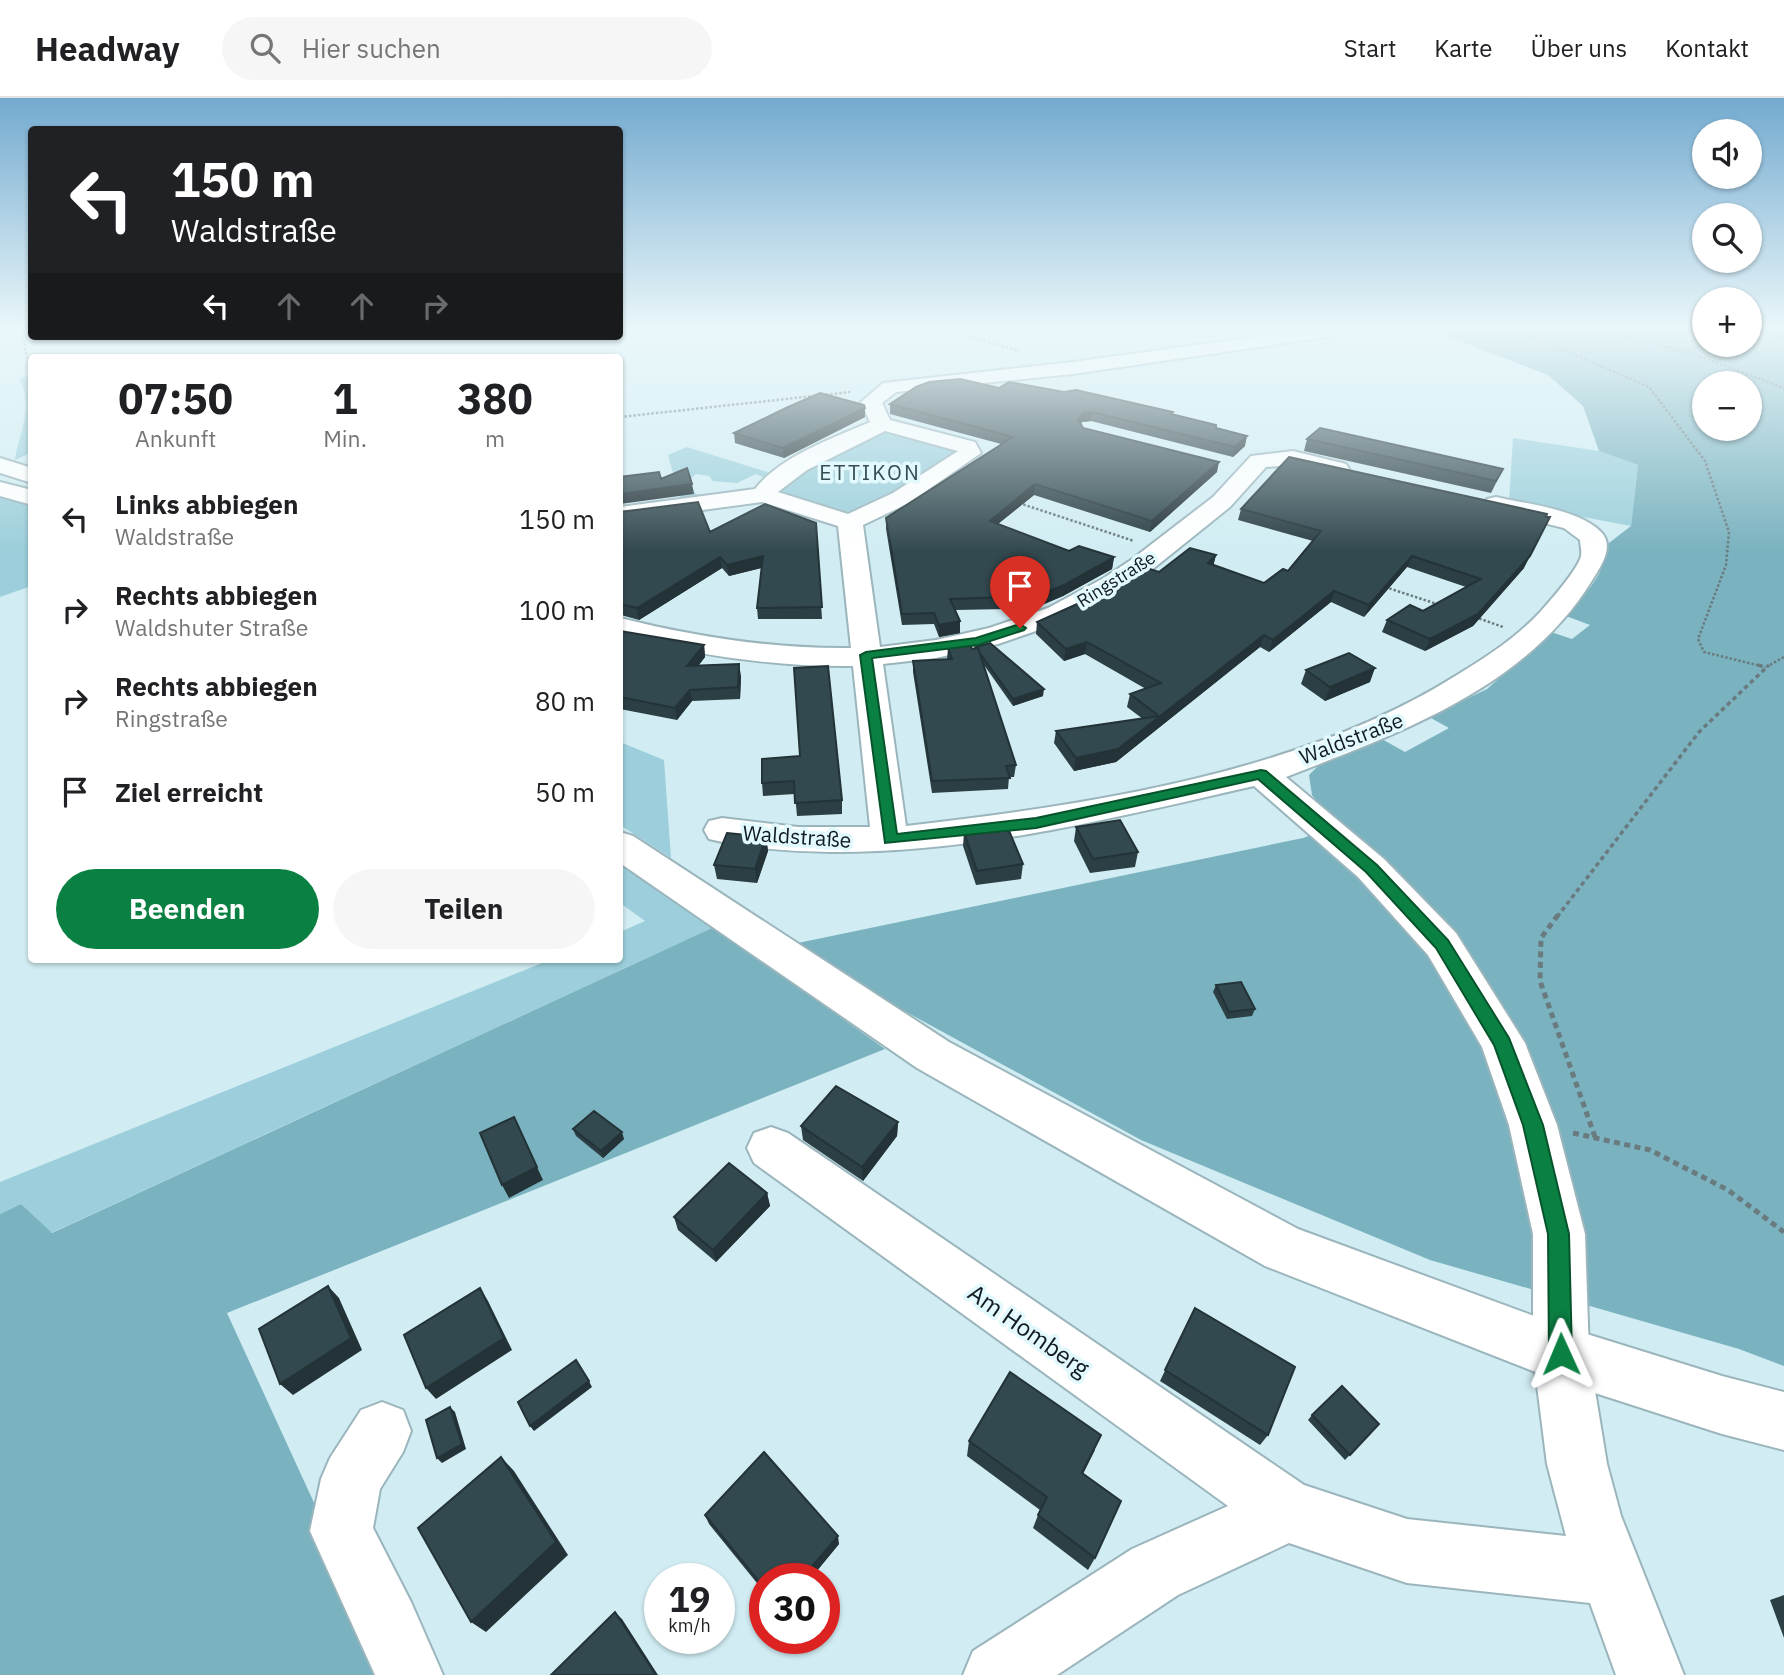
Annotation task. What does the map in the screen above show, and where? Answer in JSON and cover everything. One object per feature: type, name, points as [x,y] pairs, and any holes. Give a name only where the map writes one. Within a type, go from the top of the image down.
[{"type":"street","points":[[623,514],[763,495],[850,522],[901,498],[970,453],[967,447],[883,424],[872,404]]},
{"type":"street","points":[[763,495],[766,488],[799,465],[883,424]]},
{"type":"street","name":"Ringstraße","points":[[623,628],[670,640],[790,656],[866,655],[978,641],[1045,620],[1114,584],[1227,497],[1259,461],[1293,458],[1358,473]]},
{"type":"street","points":[[1223,464],[1250,471]]},
{"type":"street","points":[[0,465],[28,475]]},
{"type":"street","points":[[0,488],[28,497]]},
{"type":"street","name":"Waldstraße","points":[[722,830],[798,839],[890,840],[1036,823],[1261,774],[1384,727],[1430,706],[1476,678],[1533,637],[1569,596],[1594,556],[1592,537],[1573,523],[1465,498]]},
{"type":"street","points":[[850,522],[890,840]]},
{"type":"street","points":[[1261,774],[1371,868],[1442,944],[1503,1043],[1533,1125],[1559,1234],[1561,1354],[1577,1464],[1590,1516],[1650,1675]]},
{"type":"street","points":[[623,847],[933,1055],[1283,1248],[1561,1354],[1722,1405],[1784,1421]]},
{"type":"street","name":"Am Homberg","points":[[771,1148],[1287,1511],[1407,1551],[1611,1573]]},
{"type":"street","points":[[382,1431],[351,1479],[341,1531],[388,1625],[409,1675]]},
{"type":"street","points":[[997,1675],[1154,1572],[1287,1511]]},
{"type":"path","points":[[623,417],[741,404]]},
{"type":"path","points":[[1662,404],[1704,461],[1729,532],[1727,565],[1698,639],[1704,652],[1766,667]]},
{"type":"path","points":[[1016,502],[1161,550]]},
{"type":"path","points":[[1374,584],[1443,606]]},
{"type":"path","points":[[1466,613],[1511,630]]},
{"type":"path","points":[[1595,1137],[1540,981],[1541,939],[1699,732],[1766,667],[1784,657]]},
{"type":"path","points":[[1533,1125],[1650,1150],[1728,1190],[1784,1232]]},
{"type":"shaded area","points":[[28,404],[28,454],[15,460],[24,419]]},
{"type":"shaded area","points":[[1580,404],[1692,404],[1692,441],[1762,441],[1762,404],[1784,404],[1784,1366],[1739,1349],[1430,1260],[1141,1140],[886,1001],[798,943],[1303,838],[1337,826],[1312,795],[1309,775],[1323,761],[1380,738],[1405,752],[1449,728],[1429,717],[1487,689],[1551,632],[1572,639],[1590,625],[1566,616],[1598,575],[1605,556],[1605,546],[1631,526],[1638,465],[1599,451]]},
{"type":"shaded area","points":[[880,430],[962,449],[897,494],[858,511],[842,512],[793,500],[783,491],[784,483]]},
{"type":"shaded area","points":[[1513,438],[1599,451],[1638,465],[1631,526],[1509,503]]},
{"type":"shaded area","points":[[687,447],[774,474],[767,479],[756,474],[737,483],[713,481],[709,476],[696,474],[689,480],[695,493],[702,498],[681,501],[668,455]]},
{"type":"shaded area","points":[[0,496],[28,505],[28,587],[0,597]]},
{"type":"shaded area","points":[[623,743],[664,760],[671,858],[623,827]]},
{"type":"shaded area","points":[[623,865],[714,927],[51,1233],[21,1204],[0,1214],[0,1182],[542,963],[623,963],[623,931],[645,921],[623,905]]},
{"type":"shaded area","points":[[714,927],[885,1049],[227,1313],[393,1675],[0,1675],[0,1214],[21,1204],[52,1233]]},
{"type":"building","points":[[796,404],[859,404],[865,408],[783,448],[734,433]]},
{"type":"building","points":[[890,404],[1136,404],[1173,412],[1171,414],[1247,436],[1235,447],[1092,412],[1083,413],[1078,419],[1083,428],[1219,462],[1152,521],[1035,484],[990,521],[1069,551],[1079,546],[1114,557],[1064,585],[1017,604],[1009,597],[950,599],[960,621],[939,625],[934,613],[902,614],[886,518],[1013,437]]},
{"type":"building","points":[[1320,428],[1503,469],[1496,481],[1307,439]]},
{"type":"building","points":[[1289,457],[1547,514],[1546,517],[1550,517],[1530,556],[1478,614],[1430,639],[1387,620],[1410,605],[1423,611],[1481,579],[1412,556],[1369,605],[1334,591],[1273,640],[1264,635],[1118,749],[1076,758],[1056,731],[1159,716],[1130,694],[1161,683],[1087,642],[1066,649],[1037,622],[1095,596],[1144,567],[1159,572],[1190,548],[1216,555],[1208,563],[1264,583],[1283,569],[1288,571],[1321,531],[1241,509]]},
{"type":"building","points":[[687,468],[692,484],[623,494],[623,477],[659,472],[661,479]]},
{"type":"building","points":[[698,502],[710,532],[765,504],[816,523],[822,607],[757,608],[763,556],[727,565],[720,557],[637,608],[623,605],[623,512]]},
{"type":"building","points":[[623,632],[704,645],[687,666],[739,664],[738,687],[690,690],[675,708],[623,698]]},
{"type":"building","points":[[990,643],[1044,689],[1013,699],[976,647]]},
{"type":"building","points":[[970,644],[972,649],[978,648],[1016,765],[1006,766],[1010,778],[932,781],[913,661],[952,659],[948,648]]},
{"type":"building","points":[[1349,653],[1375,668],[1330,687],[1306,670]]},
{"type":"building","points":[[828,666],[842,800],[795,803],[794,781],[762,783],[762,759],[800,756],[794,668]]},
{"type":"building","points":[[1120,820],[1138,852],[1093,859],[1076,827]]},
{"type":"building","points":[[1007,826],[1023,864],[977,871],[964,832]]},
{"type":"building","points":[[727,833],[766,837],[755,869],[714,865]]},
{"type":"building","points":[[1241,982],[1255,1009],[1229,1012],[1216,985]]},
{"type":"building","points":[[836,1086],[898,1122],[862,1167],[801,1126]]},
{"type":"building","points":[[594,1111],[622,1132],[601,1151],[573,1129]]},
{"type":"building","points":[[514,1117],[537,1167],[502,1185],[480,1133]]},
{"type":"building","points":[[729,1163],[767,1193],[713,1250],[674,1217]]},
{"type":"building","points":[[328,1286],[351,1338],[280,1384],[259,1329]]},
{"type":"building","points":[[480,1288],[504,1338],[426,1388],[404,1335]]},
{"type":"building","points":[[1195,1308],[1295,1367],[1268,1435],[1165,1370]]},
{"type":"building","points":[[576,1360],[589,1381],[530,1426],[518,1402]]},
{"type":"building","points":[[1010,1372],[1101,1435],[1082,1473],[1121,1501],[1095,1558],[1038,1515],[1047,1497],[969,1441]]},
{"type":"building","points":[[1342,1386],[1379,1424],[1350,1455],[1312,1415]]},
{"type":"building","points":[[450,1407],[462,1444],[437,1458],[426,1420]]},
{"type":"building","points":[[764,1452],[838,1536],[815,1563],[749,1563],[749,1569],[705,1515]]},
{"type":"building","points":[[501,1457],[556,1542],[471,1622],[418,1528]]},
{"type":"building","points":[[615,1612],[656,1675],[551,1675]]},
{"type":"district","name":"ETTIKON","points":[[870,472]]},
{"type":"route","points":[[1020,628],[978,641],[918,651],[866,655],[890,840],[1036,823],[1261,774],[1371,868],[1442,944],[1503,1043],[1533,1125],[1559,1234],[1561,1354]]}]
